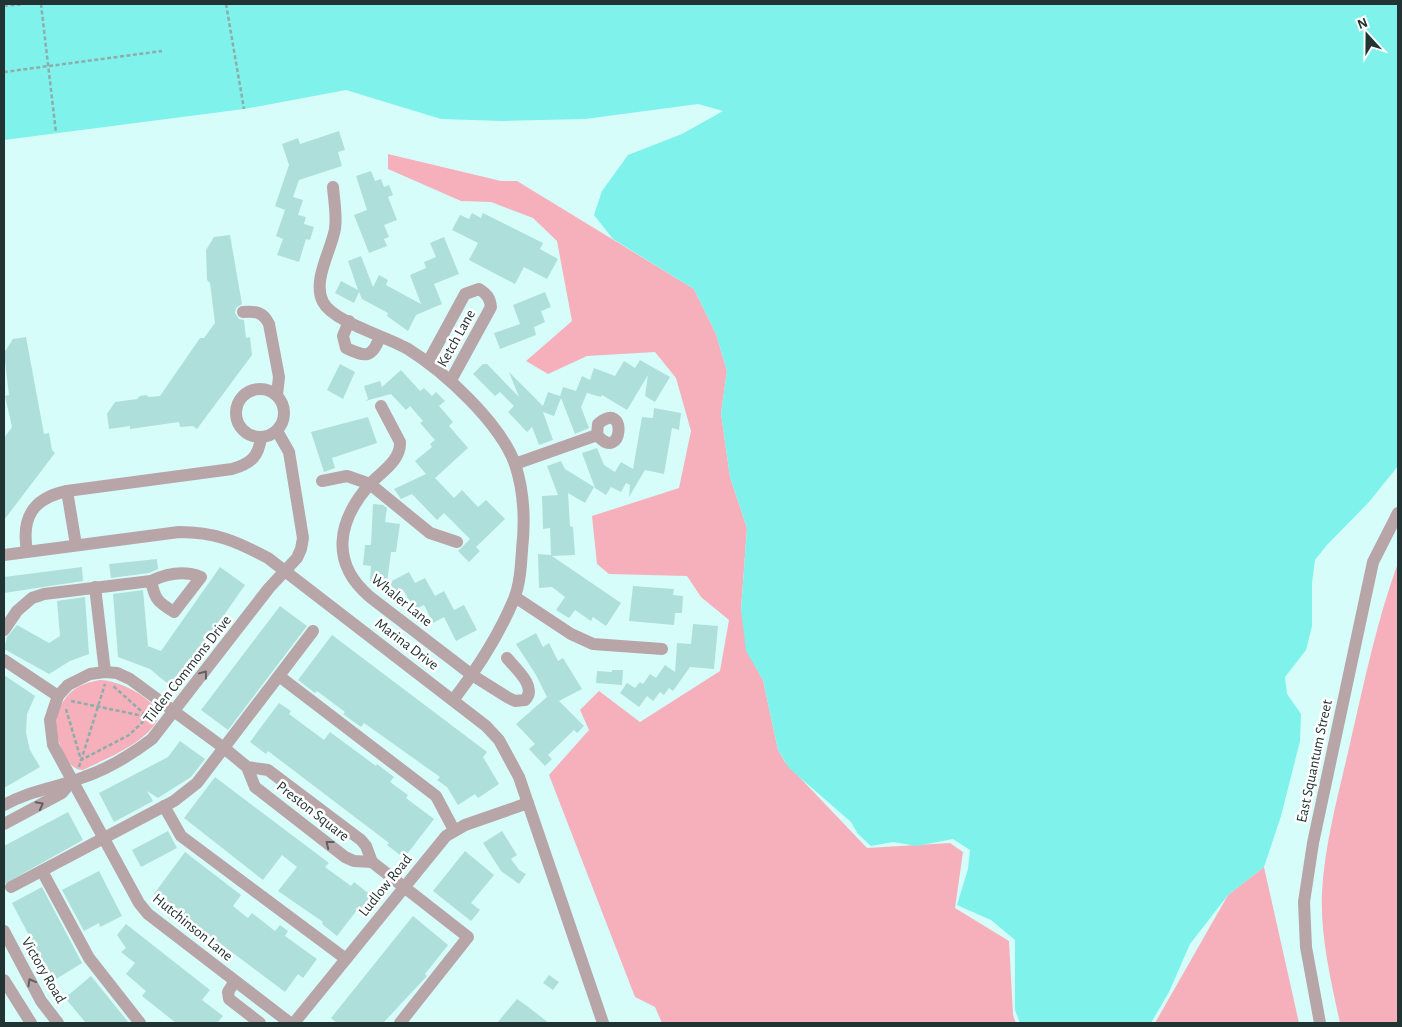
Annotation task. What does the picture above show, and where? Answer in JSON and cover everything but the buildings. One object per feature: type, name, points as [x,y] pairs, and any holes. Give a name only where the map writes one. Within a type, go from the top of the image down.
[{"type":"street","points":[[333,187],[336,214],[320,282],[319,294],[324,304],[331,312],[349,322],[406,348],[451,380],[498,432],[515,464],[520,487],[523,540],[515,597],[472,675],[454,700]]},
{"type":"street","name":"Ketch Lane","points":[[428,362],[465,294],[479,289],[486,294],[490,300],[491,307],[451,380]]},
{"type":"street","points":[[243,312],[260,313],[266,317],[269,324],[279,377],[277,395]]},
{"type":"street","points":[[349,322],[343,336],[346,348],[362,355],[368,355],[374,350],[380,337]]},
{"type":"street","points":[[259,388],[269,390],[277,395],[283,404],[285,415],[277,431],[270,436],[261,437],[249,435],[240,427],[236,417],[236,407],[247,392],[259,388]]},
{"type":"street","name":"Whaler Lane","points":[[381,406],[400,442],[400,448],[395,460],[370,484],[350,514],[343,535],[342,554],[349,572],[361,589],[370,597],[472,675],[515,701],[525,700],[529,693],[528,685],[507,658]]},
{"type":"street","name":"Tilden Commons Drive","points":[[4,805],[24,794],[75,776],[86,777],[136,751],[152,739],[269,588],[297,558],[303,538],[289,452],[277,431]]},
{"type":"street","points":[[515,464],[597,435]]},
{"type":"street","points":[[27,551],[24,529],[36,504],[43,498],[67,491],[232,469],[251,462],[257,456],[261,437]]},
{"type":"street","points":[[322,481],[347,476],[370,484],[430,533],[457,542]]},
{"type":"street","points":[[67,491],[76,545]]},
{"type":"street","name":"East Squantum Street","points":[[1320,1023],[1306,946],[1304,902],[1313,843],[1374,562],[1398,513]]},
{"type":"street","name":"Marina Drive","points":[[4,555],[179,532],[196,532],[234,540],[268,558],[286,571],[454,700],[499,740],[519,778],[603,1023]]},
{"type":"street","points":[[4,630],[16,610],[32,598],[44,594],[151,581]]},
{"type":"street","points":[[4,660],[58,696],[79,679],[105,672],[95,588]]},
{"type":"street","points":[[515,597],[581,640],[609,647],[662,649]]},
{"type":"street","points":[[10,888],[164,806],[198,783],[312,631]]},
{"type":"street","name":"Preston Square","points":[[105,672],[130,679],[224,748],[247,767],[255,786],[346,857],[354,861],[372,862]]},
{"type":"street","points":[[278,676],[436,796],[454,830]]},
{"type":"street","name":"Hutchinson Lane","points":[[58,696],[52,708],[50,733],[58,758],[75,776],[103,839],[133,893],[148,914],[292,1023]]},
{"type":"street","name":"Preston Square","points":[[247,767],[268,770],[360,840],[366,846],[372,862],[468,937],[400,1023]]},
{"type":"street","name":"Tilden Commons Drive","points":[[4,824],[62,793],[75,776]]},
{"type":"street","name":"Ludlow Road","points":[[292,1023],[446,836],[454,830],[528,803]]},
{"type":"street","points":[[164,806],[181,836],[346,959]]},
{"type":"street","points":[[42,871],[89,958],[140,1023]]},
{"type":"street","name":"Victory Road","points":[[4,931],[42,1001],[58,1023]]},
{"type":"street","points":[[4,980],[31,1023]]},
{"type":"street","points":[[235,981],[228,992],[229,998],[260,1023]]},
{"type":"path","points":[[4,6],[23,4]]},
{"type":"path","points":[[41,4],[56,133]]},
{"type":"path","points":[[226,4],[244,109]]},
{"type":"path","points":[[4,72],[162,51]]},
{"type":"path","points":[[75,776],[106,680],[148,717]]},
{"type":"path","points":[[81,760],[64,700],[158,720]]},
{"type":"path","points":[[81,760],[129,735],[148,717]]},
{"type":"shaded area","points":[[388,154],[501,181],[517,181],[694,289],[716,334],[727,371],[721,413],[730,477],[747,528],[741,610],[755,666],[763,680],[778,750],[785,762],[867,848],[950,843],[963,852],[955,908],[1009,941],[1013,1015],[1016,1023],[662,1023],[655,1007],[635,997],[549,775],[589,730],[580,710],[599,691],[640,722],[720,671],[729,620],[701,597],[687,576],[609,574],[597,564],[592,516],[679,488],[691,431],[676,378],[655,352],[587,356],[548,374],[526,361],[572,321],[557,241],[533,218],[491,202],[461,201],[388,169]]},
{"type":"shaded area","points":[[1398,563],[1398,1023],[1340,1023],[1324,942],[1322,892],[1326,853],[1366,672]]},
{"type":"shaded area","points":[[100,680],[116,683],[134,691],[150,702],[159,715],[155,724],[138,741],[115,755],[83,770],[77,769],[67,760],[60,745],[56,730],[57,715],[68,695],[77,687]]},
{"type":"shaded area","points":[[1264,867],[1299,1023],[1155,1023],[1228,895]]},
{"type":"water","points":[[4,4],[1398,4],[1398,466],[1369,502],[1315,560],[1312,583],[1312,626],[1306,650],[1285,677],[1287,694],[1301,714],[1300,741],[1281,816],[1264,867],[1228,895],[1190,944],[1169,992],[1151,1023],[1020,1023],[1015,1010],[1015,940],[991,920],[957,905],[968,869],[970,850],[953,839],[917,846],[893,842],[871,846],[858,834],[851,822],[789,768],[778,750],[763,680],[746,651],[741,610],[747,528],[730,477],[721,413],[727,371],[716,334],[694,289],[613,239],[594,215],[602,191],[628,155],[682,134],[723,111],[698,104],[585,119],[502,121],[441,119],[346,90],[244,109],[4,140]]}]
